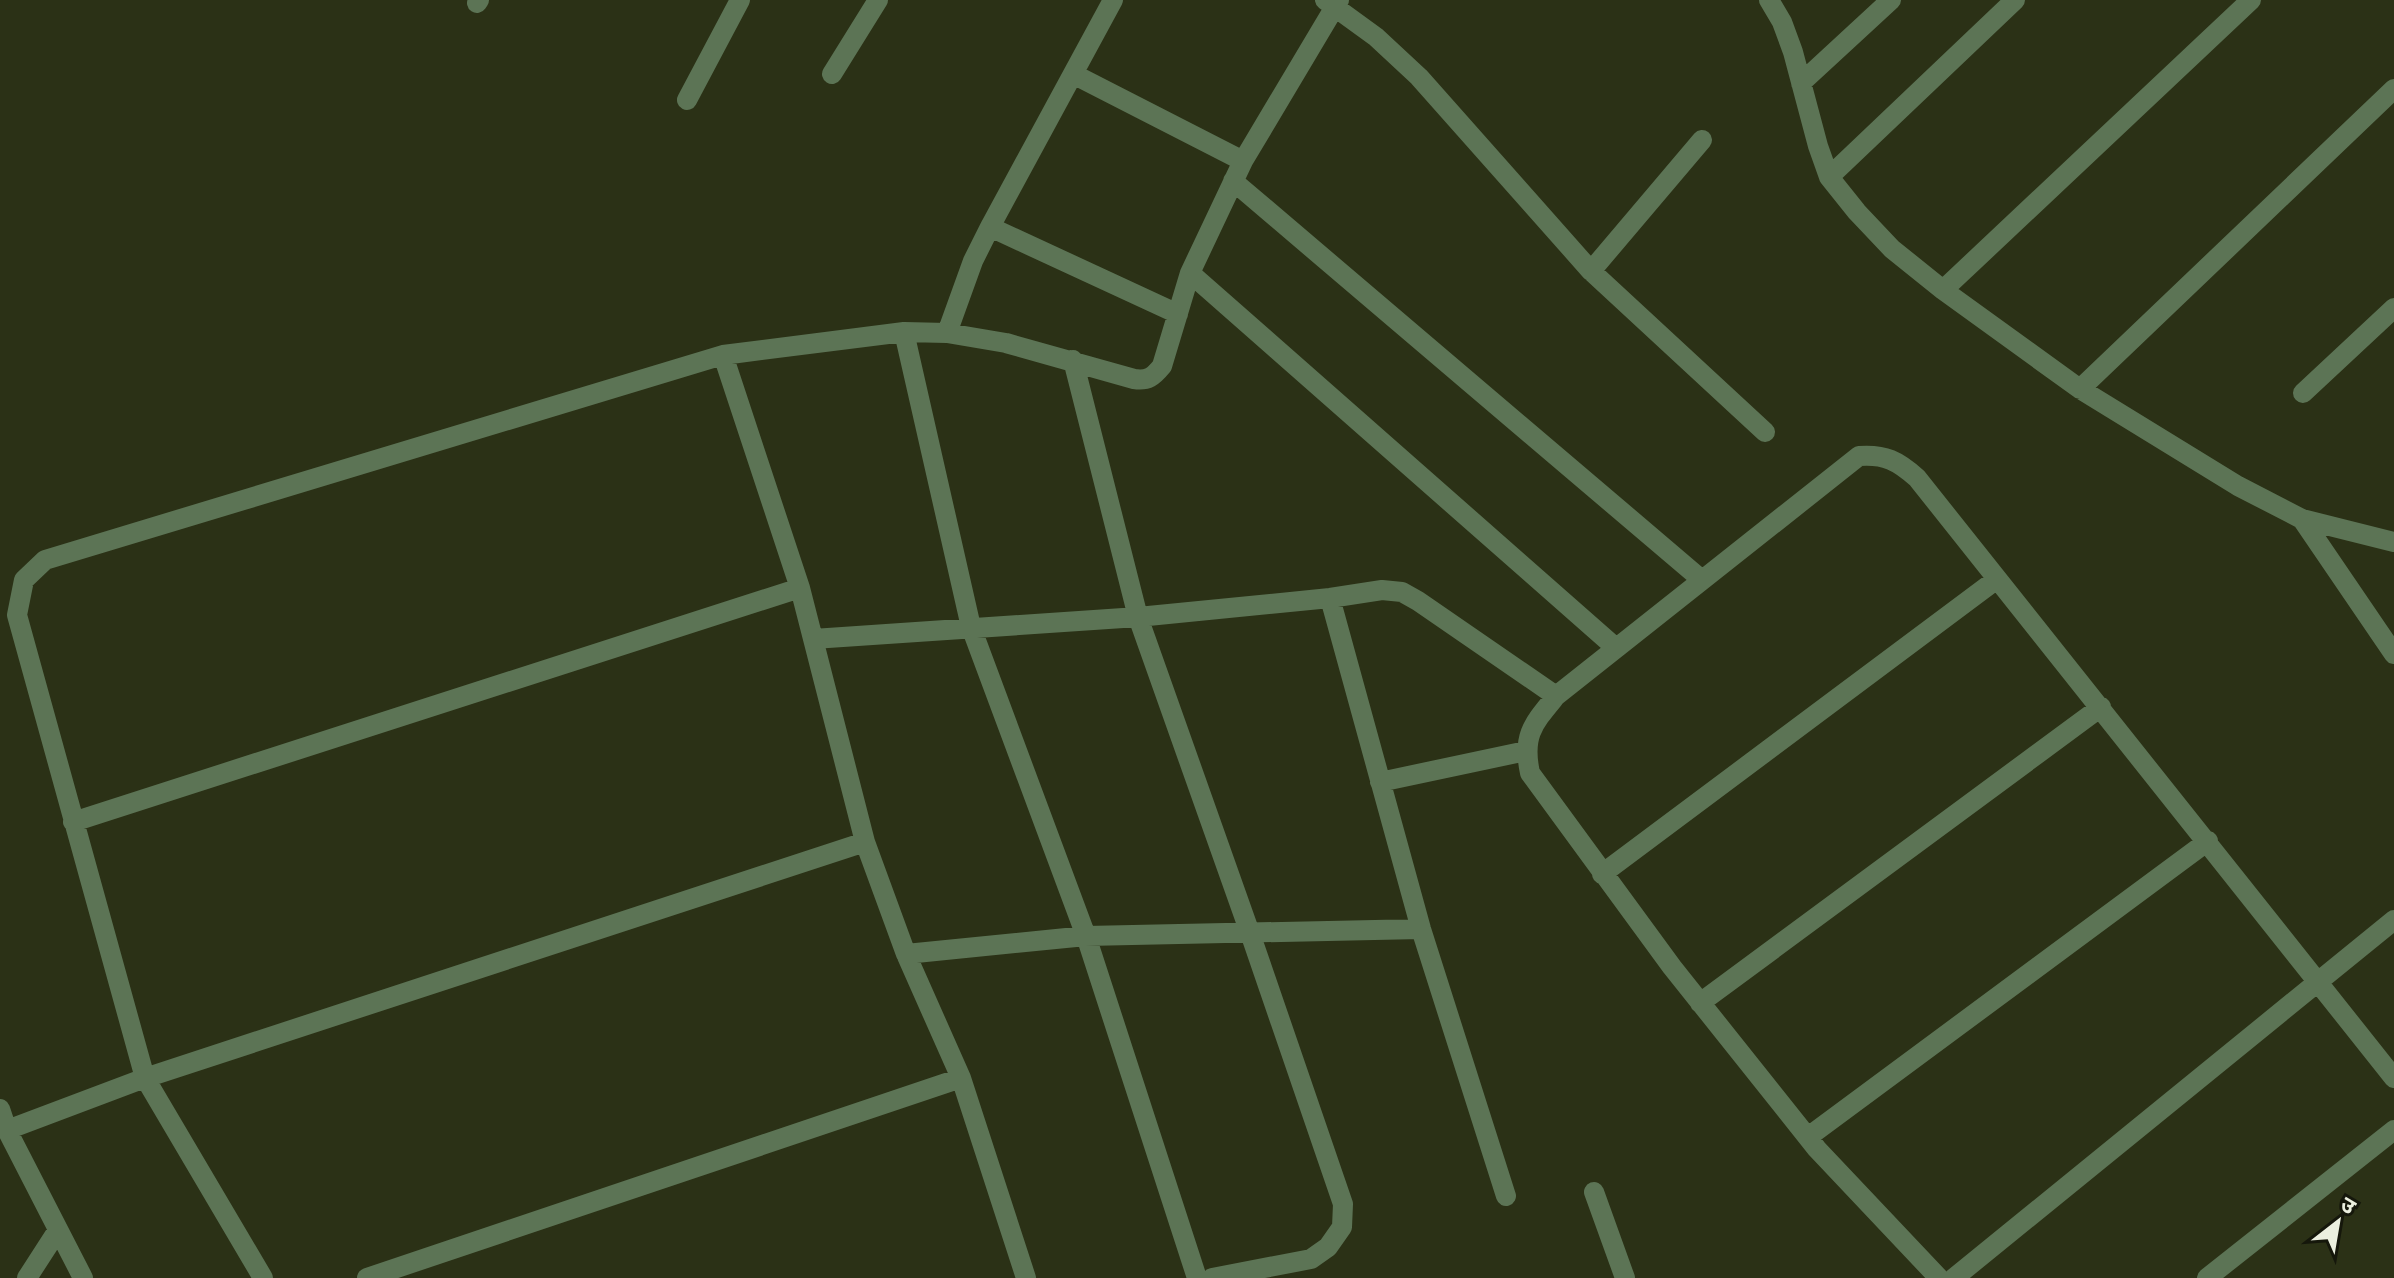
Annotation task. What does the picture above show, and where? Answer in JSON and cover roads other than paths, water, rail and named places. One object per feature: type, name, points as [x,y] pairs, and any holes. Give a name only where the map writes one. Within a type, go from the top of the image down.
[{"type":"street","points":[[687,100],[740,0]]},
{"type":"street","points":[[832,74],[878,0]]},
{"type":"street","points":[[947,333],[973,261],[1113,0]]},
{"type":"street","points":[[1769,0],[1782,22],[1829,177],[1892,249],[1943,290],[2080,389],[2238,486],[2302,519],[2394,542]]},
{"type":"street","points":[[1782,22],[1790,0]]},
{"type":"street","points":[[1801,83],[1891,0]]},
{"type":"street","points":[[1829,177],[2015,0]]},
{"type":"street","points":[[1943,290],[2251,0]]},
{"type":"street","points":[[263,1278],[145,1078],[17,615],[24,580],[45,560],[723,355],[904,332],[947,333],[1006,343],[1134,379],[1144,380],[1154,376],[1162,366],[1190,273],[1233,181],[1333,2],[1419,77],[1591,271],[1765,432]]},
{"type":"street","points":[[1073,74],[1243,161]]},
{"type":"street","points":[[2080,389],[2394,89]]},
{"type":"street","points":[[1591,271],[1702,140]]},
{"type":"street","points":[[1233,181],[1702,580]]},
{"type":"street","points":[[990,227],[1178,314]]},
{"type":"street","points":[[1190,273],[1616,648]]},
{"type":"street","points":[[2303,393],[2394,308]]},
{"type":"street","points":[[904,332],[971,627],[1086,936],[1197,1278]]},
{"type":"street","points":[[723,355],[800,588],[865,842],[906,954],[961,1078],[1026,1278]]},
{"type":"street","points":[[1073,360],[1138,617],[1343,1204],[1342,1227],[1328,1247],[1311,1259],[1212,1278]]},
{"type":"street","points":[[1939,1278],[1808,1137],[1700,1003],[1530,773],[1526,751],[1532,726],[1556,696],[1859,456],[1878,454],[1897,461],[1917,478],[2394,1078]]},
{"type":"street","points":[[2302,519],[2394,654]]},
{"type":"street","points":[[1602,874],[1997,579]]},
{"type":"street","points":[[73,822],[800,588]]},
{"type":"street","points":[[813,639],[1138,617],[1382,590],[1402,592],[1418,601],[1556,696]]},
{"type":"street","points":[[1330,598],[1421,929],[1506,1196]]},
{"type":"street","points":[[1700,1003],[2101,707]]},
{"type":"street","points":[[1380,782],[1526,751]]},
{"type":"street","points":[[1808,1137],[2208,841]]},
{"type":"street","points":[[7,1130],[145,1078],[865,842]]},
{"type":"street","points":[[1954,1278],[2394,920]]},
{"type":"street","points":[[906,954],[1086,936],[1421,929]]},
{"type":"street","points":[[367,1278],[961,1078]]},
{"type":"street","points":[[0,1109],[7,1130],[83,1278]]},
{"type":"street","points":[[2207,1278],[2394,1130]]},
{"type":"street","points":[[1594,1192],[1625,1278]]},
{"type":"street","points":[[27,1278],[58,1230]]}]
